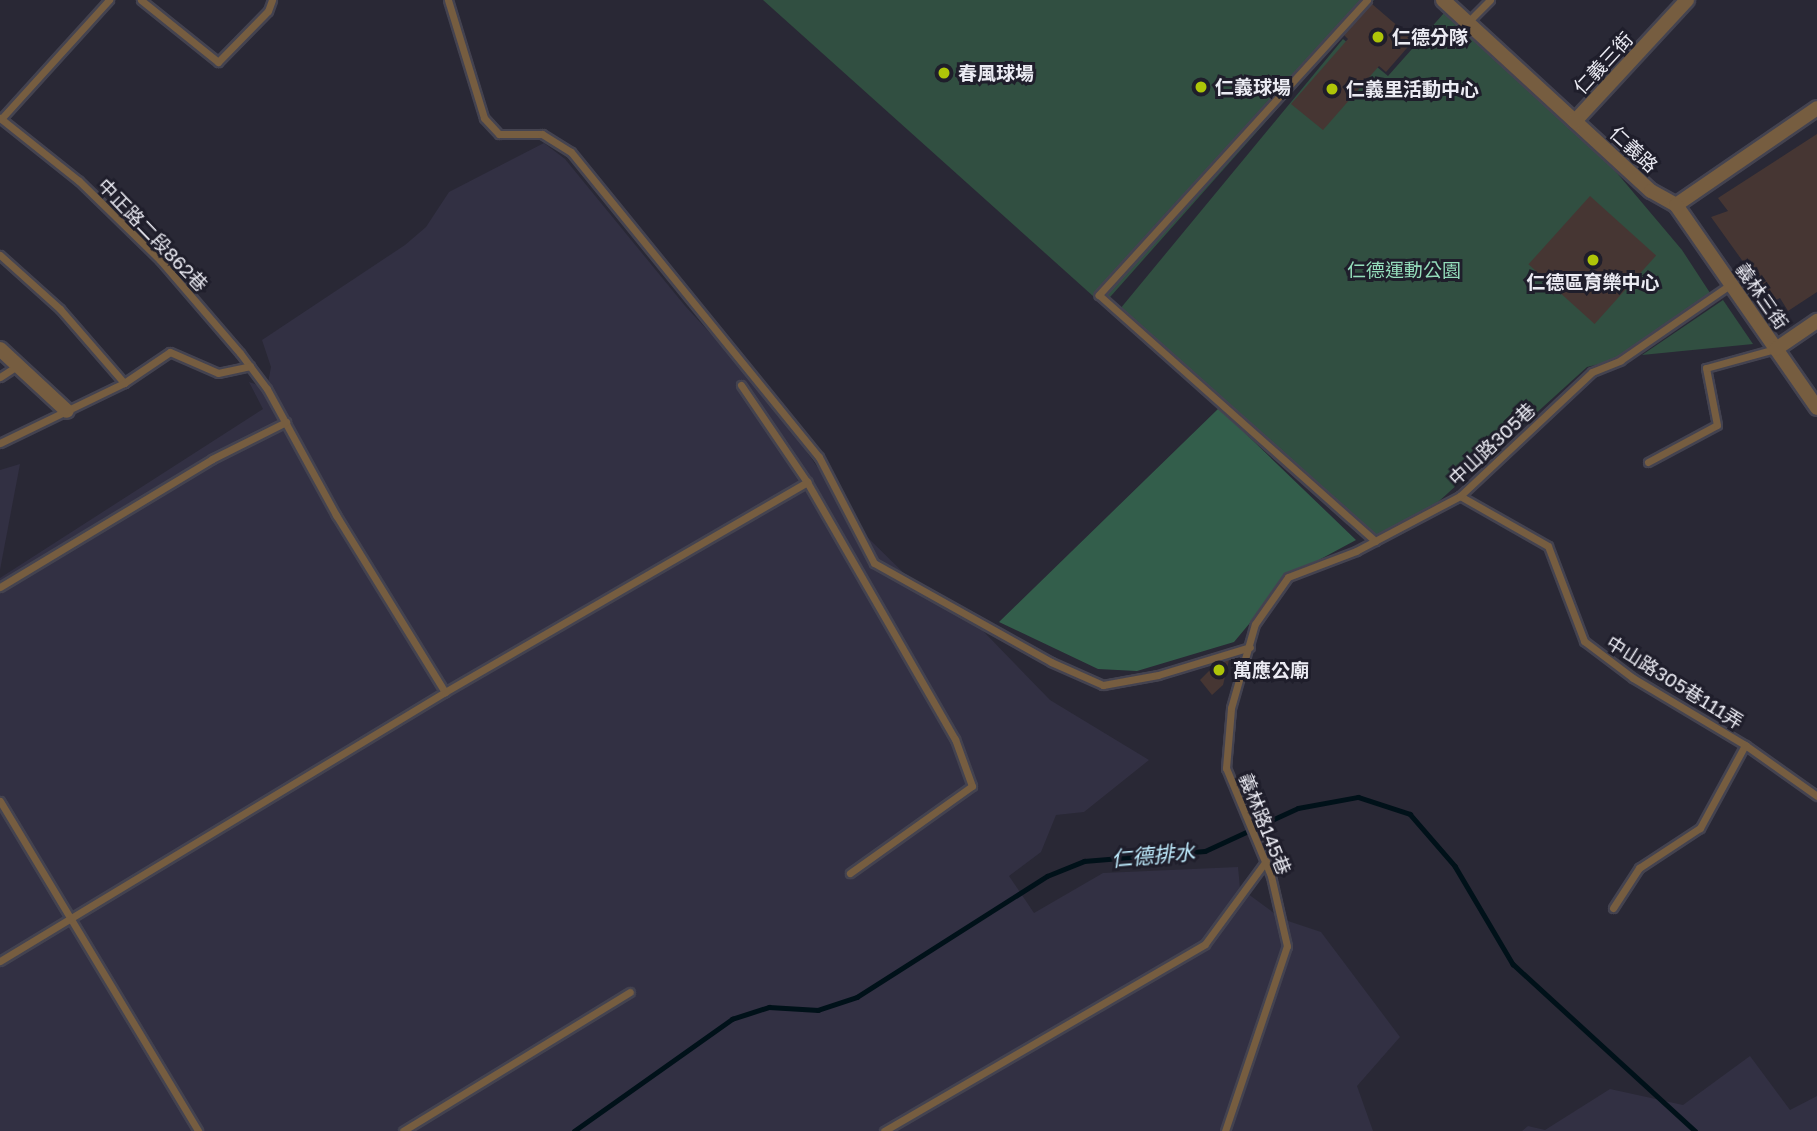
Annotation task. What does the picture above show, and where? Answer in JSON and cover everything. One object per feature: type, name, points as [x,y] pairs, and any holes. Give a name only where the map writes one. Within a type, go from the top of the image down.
[{"type":"street","name":"仁義路","points":[[1444,0],[1651,191],[1676,205]]},
{"type":"street","name":"仁義三街","points":[[1575,121],[1687,0]]},
{"type":"street","points":[[1676,205],[1817,108]]},
{"type":"street","name":"義林三街","points":[[1676,205],[1817,408]]},
{"type":"street","points":[[1776,349],[1817,321]]},
{"type":"street","points":[[0,349],[67,411]]},
{"type":"lane","points":[[0,119],[109,0]]},
{"type":"lane","points":[[142,0],[218,62],[268,11],[272,0]]},
{"type":"lane","points":[[448,0],[484,118],[499,134],[542,134],[571,152],[819,457],[874,563],[1051,662],[1103,685],[1158,675],[1250,647]]},
{"type":"lane","points":[[1367,0],[1099,296],[1375,541]]},
{"type":"lane","points":[[1468,22],[1490,0]]},
{"type":"lane","name":"中正路二段862巷","points":[[0,119],[79,181],[160,260],[250,366],[267,388],[337,515],[445,692]]},
{"type":"lane","points":[[0,255],[60,309],[124,383]]},
{"type":"lane","name":"中山路305巷","points":[[1250,647],[1255,624],[1288,577],[1375,541],[1460,496],[1592,372],[1621,360],[1731,284]]},
{"type":"lane","points":[[1648,461],[1717,425],[1706,368],[1776,349]]},
{"type":"lane","points":[[0,443],[124,383],[170,352],[218,373],[250,366]]},
{"type":"lane","points":[[0,377],[18,366]]},
{"type":"lane","points":[[741,385],[807,482],[955,739],[972,786],[850,873]]},
{"type":"lane","points":[[0,587],[212,459],[286,422]]},
{"type":"lane","points":[[0,961],[72,921],[445,692],[807,482]]},
{"type":"lane","name":"中山路305巷111弄","points":[[1460,496],[1548,546],[1584,641],[1633,678],[1745,745],[1817,796]]},
{"type":"lane","name":"義林路145巷","points":[[1225,1131],[1287,946],[1266,862],[1226,768],[1231,708],[1250,647]]},
{"type":"lane","points":[[1613,908],[1639,868],[1700,828],[1745,745]]},
{"type":"lane","points":[[0,802],[198,1131]]},
{"type":"lane","points":[[884,1131],[1205,944],[1266,862]]},
{"type":"lane","points":[[403,1131],[630,992]]},
{"type":"shaded area","points":[[544,143],[565,159],[686,307],[769,397],[862,532],[915,584],[955,602],[1050,700],[1149,760],[1084,812],[1056,815],[1041,852],[1009,876],[1034,913],[1103,873],[1238,867],[1240,888],[1282,919],[1321,932],[1400,1037],[1357,1086],[1373,1131],[0,1131],[0,578],[263,409],[249,382],[267,388],[271,367],[262,340],[405,245],[426,227],[449,192]]},
{"type":"shaded area","points":[[20,464],[0,570],[0,470]]},
{"type":"shaded area","points":[[1750,1056],[1790,1110],[1817,1096],[1817,1131],[1522,1131],[1528,1126],[1545,1130],[1610,1089],[1683,1105]]},
{"type":"green space","points":[[763,0],[1374,0],[1103,305]]},
{"type":"green space","name":"仁德運動公園","points":[[1444,13],[1595,147],[1682,250],[1714,299],[1628,357],[1587,367],[1426,513],[1371,539],[1120,309],[1343,39],[1388,76]]},
{"type":"green space","points":[[1723,300],[1753,344],[1642,355]]},
{"type":"green space","points":[[1219,408],[1356,540],[1289,576],[1234,642],[1137,671],[1098,669],[999,622]]},
{"type":"building","points":[[1372,4],[1414,40],[1386,72],[1379,66],[1323,130],[1291,104],[1348,39],[1344,35]]},
{"type":"building","points":[[1817,134],[1817,292],[1788,311],[1780,298],[1772,302],[1711,217],[1728,211],[1718,198]]},
{"type":"building","name":"仁德區育樂中心","points":[[1590,196],[1656,256],[1595,324],[1528,264]]},
{"type":"building","name":"萬應公廟","points":[[1229,660],[1223,685],[1212,695],[1200,680],[1217,663]]},
{"type":"waterway","name":"仁德排水","points":[[574,1131],[732,1019],[769,1007],[818,1010],[857,997],[1047,876],[1084,861],[1205,851],[1298,808],[1358,797],[1410,814],[1455,866],[1513,964],[1695,1131]]},
{"type":"place","name":"仁德分隊","points":[[1378,37]]},
{"type":"place","name":"春風球場","points":[[944,73]]},
{"type":"place","name":"仁義球場","points":[[1201,87]]},
{"type":"place","name":"仁義里活動中心","points":[[1332,89]]},
{"type":"place","name":"仁德區育樂中心","points":[[1593,260]]},
{"type":"place","name":"萬應公廟","points":[[1219,670]]}]
